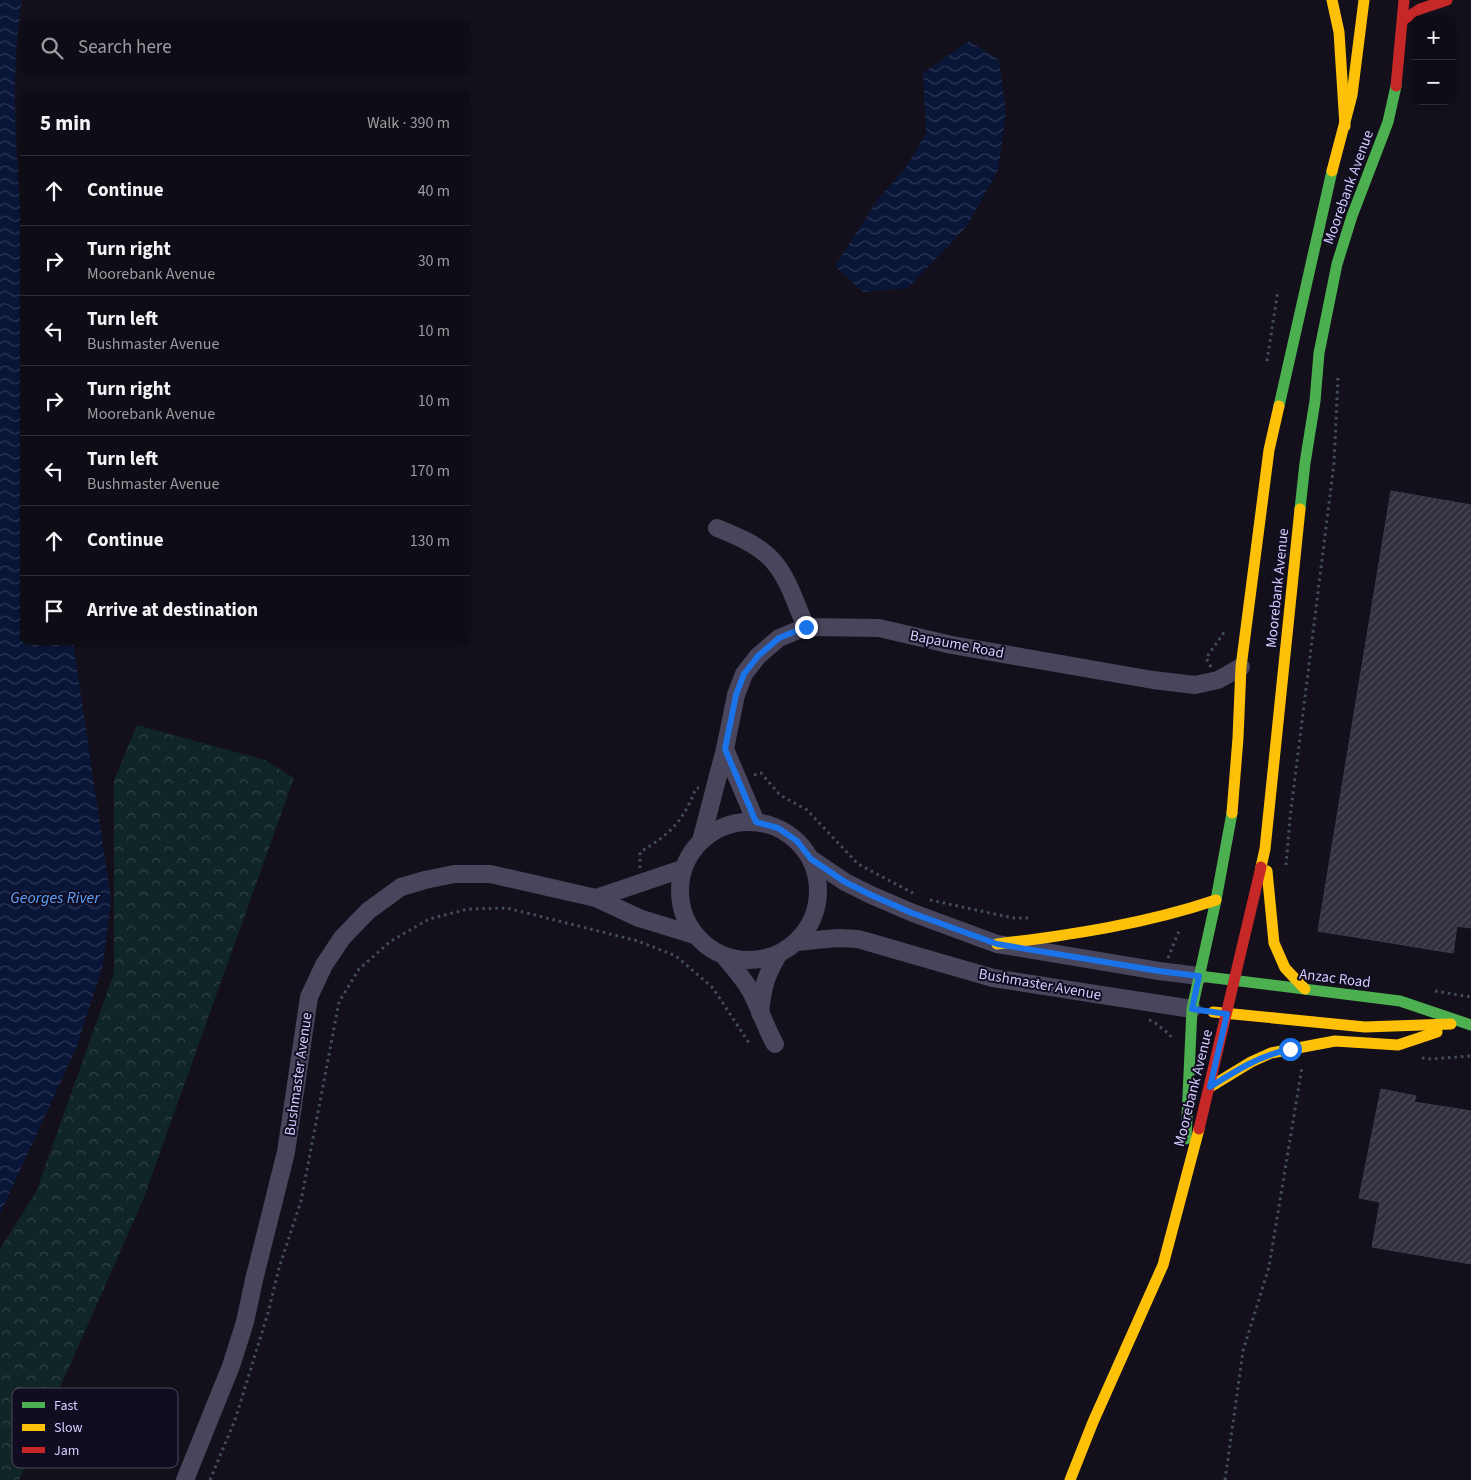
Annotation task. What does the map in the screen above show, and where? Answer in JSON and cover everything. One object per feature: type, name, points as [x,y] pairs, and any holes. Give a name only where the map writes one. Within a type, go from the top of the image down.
[{"type":"main road","points":[[1332,0],[1339,32],[1345,126]]},
{"type":"main road","name":"Moorebank Avenue","points":[[1184,1182],[1192,1009],[1216,900],[1232,810],[1241,667],[1269,450],[1326,194],[1345,126],[1357,68],[1364,0]]},
{"type":"main road","name":"Moorebank Avenue","points":[[1070,1480],[1093,1422],[1163,1265],[1210,1087],[1265,849],[1305,463],[1315,401],[1319,353],[1337,264],[1355,207],[1388,122],[1398,77],[1404,0]]},
{"type":"main road","points":[[1403,20],[1420,9],[1448,0]]},
{"type":"main road","points":[[1265,849],[1274,943],[1285,968],[1305,989]]},
{"type":"main road","points":[[997,944],[1069,935],[1180,912],[1216,900]]},
{"type":"main road","name":"Anzac Road","points":[[1199,976],[1400,1001],[1467,1024]]},
{"type":"main road","name":"Bushmaster Avenue","points":[[1192,1009],[1227,1014]]},
{"type":"main road","points":[[1227,1014],[1365,1027],[1467,1024]]},
{"type":"main road","points":[[1210,1087],[1251,1062],[1271,1054],[1335,1042],[1398,1045],[1467,1024]]},
{"type":"street","points":[[701,842],[725,749],[736,695],[744,674],[758,656],[779,638],[806,627],[783,576],[772,560],[744,539],[717,528]]},
{"type":"street","name":"Bapaume Road","points":[[806,627],[879,628],[952,645],[1153,680],[1195,684],[1218,680],[1241,667]]},
{"type":"street","points":[[725,749],[756,822]]},
{"type":"street","points":[[811,859],[818,880],[818,903],[810,924],[796,942],[778,955],[756,961],[733,959],[712,951],[694,935],[683,915],[679,892],[682,869],[693,848],[711,833],[732,824],[756,822],[778,828],[797,841],[811,859],[845,882],[912,913],[997,944],[1199,976]]},
{"type":"street","points":[[596,898],[682,869]]},
{"type":"street","name":"Bushmaster Avenue","points":[[185,1480],[231,1366],[246,1322],[254,1280],[286,1152],[309,996],[324,965],[342,938],[368,911],[401,888],[425,880],[454,874],[490,874],[596,898],[639,918],[694,935]]},
{"type":"street","name":"Bushmaster Avenue","points":[[796,942],[837,938],[858,939],[993,978],[1192,1009]]},
{"type":"street","points":[[760,1013],[762,992],[767,972],[778,955]]},
{"type":"street","points":[[724,956],[750,990],[766,1030],[775,1044]]},
{"type":"path","points":[[1285,875],[1290,818],[1334,463],[1339,374]]},
{"type":"path","points":[[761,773],[780,795],[807,810],[858,864],[915,894]]},
{"type":"path","points":[[640,852],[660,840],[679,822],[696,788]]},
{"type":"path","points":[[923,899],[1013,918],[1032,918]]},
{"type":"path","points":[[210,1480],[235,1420],[268,1313],[278,1268],[301,1201],[339,1002],[359,969],[391,941],[429,919],[468,909],[507,908],[638,941],[676,956],[713,988],[749,1043]]},
{"type":"path","points":[[1168,956],[1183,924]]},
{"type":"path","points":[[1432,990],[1471,997]]},
{"type":"path","points":[[1154,1022],[1170,1034],[1173,1042]]},
{"type":"path","points":[[1414,1057],[1432,1059],[1471,1056]]},
{"type":"path","points":[[1225,1480],[1243,1351],[1270,1267],[1302,1066]]},
{"type":"green space","points":[[137,725],[265,760],[294,778],[143,1200],[60,1388],[12,1388],[12,1468],[24,1468],[19,1480],[0,1480],[0,1249],[36,1192],[114,973],[114,780]]},
{"type":"water","name":"Georges River","points":[[0,0],[22,0],[15,71],[16,143],[20,204],[20,645],[74,645],[111,900],[103,965],[77,1046],[0,1214]]},
{"type":"water","points":[[969,41],[999,60],[1006,113],[998,170],[967,226],[908,288],[863,292],[835,266],[878,199],[904,170],[926,134],[923,73]]},
{"type":"building","points":[[1391,491],[1471,505],[1471,928],[1457,926],[1453,953],[1318,931]]},
{"type":"building","points":[[1381,1089],[1416,1096],[1414,1102],[1471,1111],[1471,1264],[1372,1247],[1380,1202],[1359,1198]]},
{"type":"traffic: fast","points":[[1300,509],[1315,401],[1319,353],[1337,264],[1352,216],[1388,122],[1396,86]]},
{"type":"traffic: fast","points":[[1279,406],[1332,171]]},
{"type":"traffic: fast","points":[[1186,1139],[1192,1009],[1216,900],[1232,813]]},
{"type":"traffic: fast","points":[[1199,976],[1400,1001],[1471,1025]]},
{"type":"traffic: slow","points":[[1332,0],[1339,32],[1345,126]]},
{"type":"traffic: slow","points":[[1332,171],[1352,95],[1364,0]]},
{"type":"traffic: slow","points":[[1232,813],[1241,667],[1269,450],[1279,406]]},
{"type":"traffic: slow","points":[[1261,867],[1265,849],[1300,509]]},
{"type":"traffic: slow","points":[[1267,871],[1274,943],[1285,968],[1305,989]]},
{"type":"traffic: slow","points":[[997,944],[1108,928],[1162,916],[1216,900]]},
{"type":"traffic: slow","points":[[1213,1012],[1365,1027],[1451,1024]]},
{"type":"traffic: slow","points":[[1210,1087],[1251,1062],[1271,1053],[1335,1041],[1398,1045],[1437,1032]]},
{"type":"traffic: slow","points":[[1070,1480],[1093,1422],[1163,1265],[1199,1129]]},
{"type":"traffic: jam","points":[[1396,86],[1404,0]]},
{"type":"traffic: jam","points":[[1403,20],[1420,9],[1447,0]]},
{"type":"traffic: jam","points":[[1199,1129],[1261,867]]},
{"type":"route","points":[[806,627],[779,638],[758,656],[744,674],[736,695],[725,749],[756,822],[778,828],[797,841],[811,859],[845,882],[912,913],[997,944],[1199,976],[1192,1009],[1227,1014],[1210,1087],[1251,1062],[1290,1049]]}]
